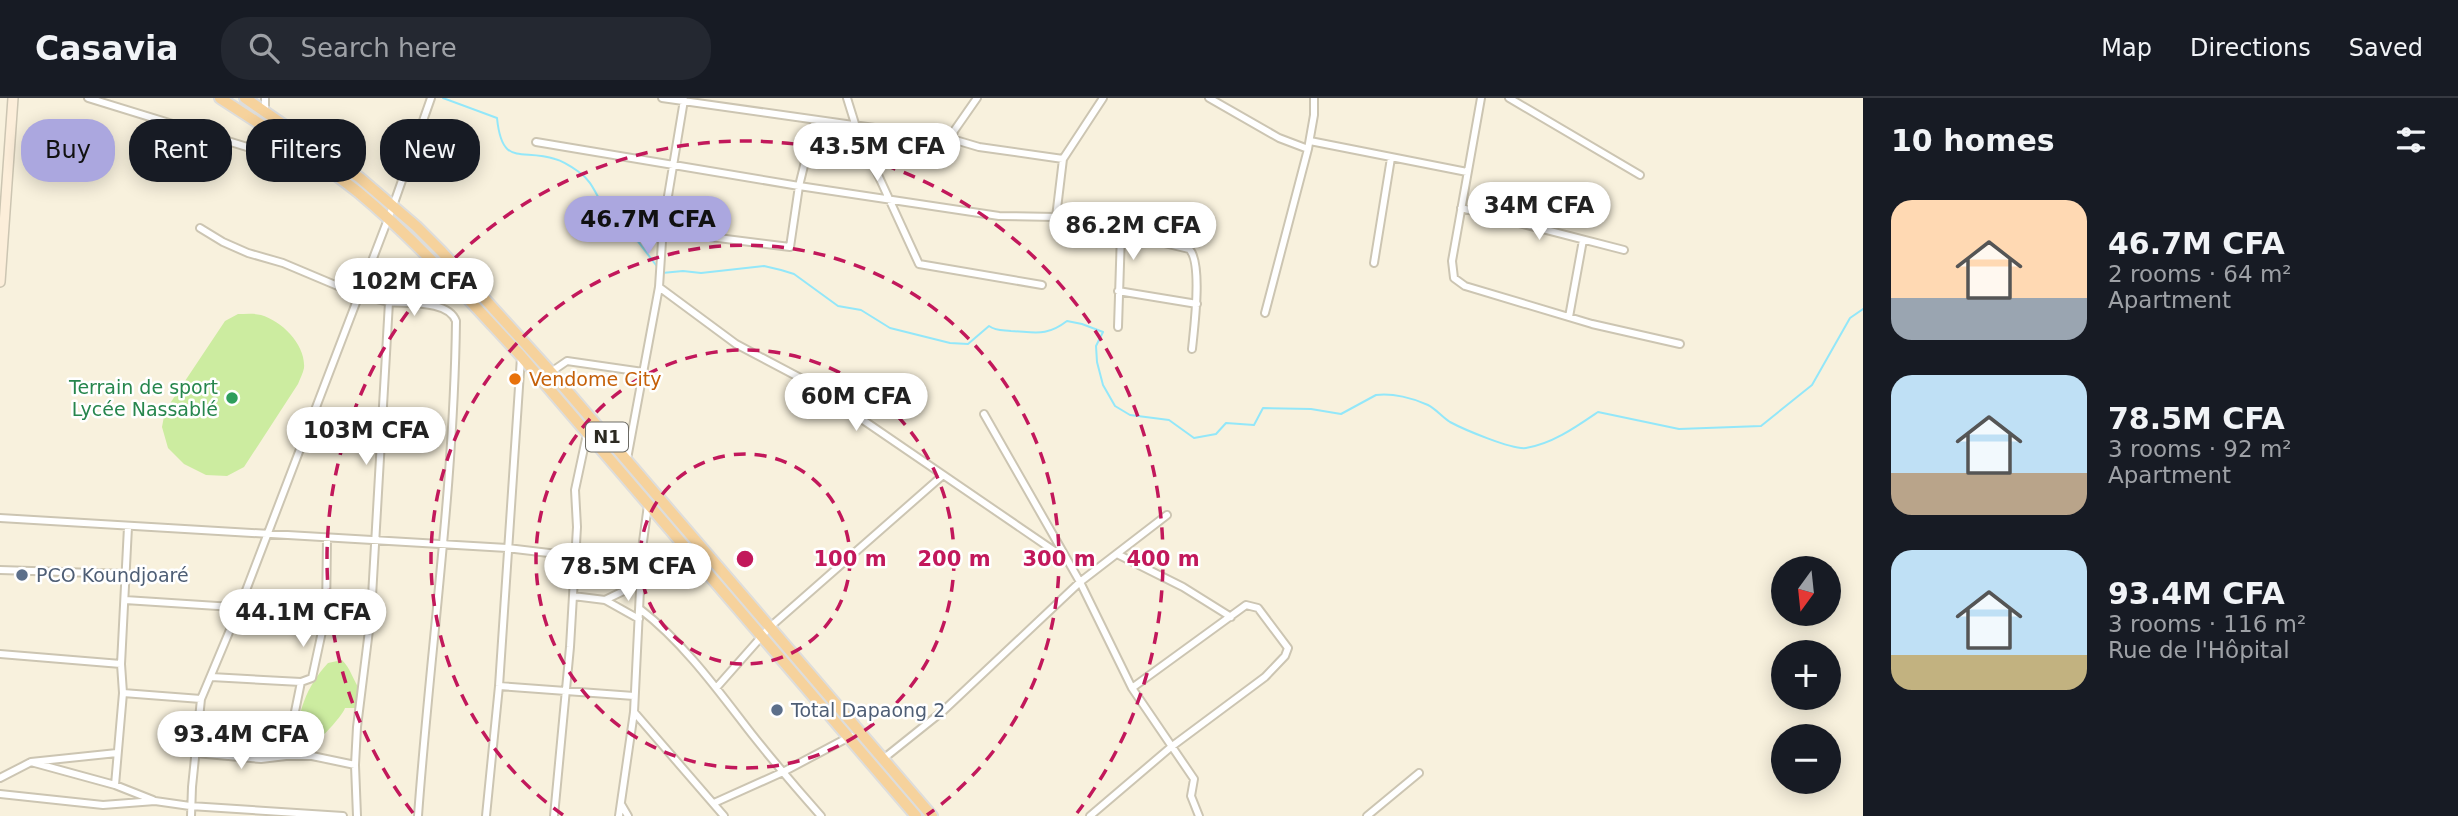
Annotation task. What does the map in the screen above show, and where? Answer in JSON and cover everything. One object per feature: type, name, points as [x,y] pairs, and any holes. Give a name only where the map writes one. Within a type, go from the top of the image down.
[{"type":"highway","name":"N1","points":[[220,98],[253,119]]},
{"type":"highway","name":"N1","points":[[245,98],[329,155],[393,206],[464,275],[626,459],[651,499],[762,636],[854,734],[883,759],[932,816]]},
{"type":"highway","name":"N1","points":[[344,182],[388,219],[456,286],[587,433],[770,627],[916,816]]},
{"type":"main road","points":[[0,282],[2,198],[13,98]]},
{"type":"street","points":[[88,98],[246,147]]},
{"type":"street","points":[[265,98],[265,111]]},
{"type":"street","points":[[191,816],[201,699],[268,533],[393,206],[431,98]]},
{"type":"street","points":[[662,98],[953,139],[979,147],[1063,159]]},
{"type":"street","points":[[847,98],[856,127],[919,264],[1042,285]]},
{"type":"street","points":[[953,139],[954,131],[977,98]]},
{"type":"street","points":[[1056,217],[1063,159],[1103,98]]},
{"type":"street","points":[[1209,98],[1279,138],[1308,149]]},
{"type":"street","points":[[1265,313],[1310,141],[1314,98]]},
{"type":"street","points":[[1481,98],[1452,261],[1454,278],[1465,286],[1569,317],[1680,344]]},
{"type":"street","points":[[1509,98],[1640,175]]},
{"type":"street","points":[[626,459],[659,287],[663,226],[684,100]]},
{"type":"street","points":[[663,226],[710,237],[790,247],[799,186],[815,121]]},
{"type":"street","points":[[1310,141],[1467,172]]},
{"type":"street","points":[[536,142],[999,216],[1056,217],[1192,251],[1197,304],[1192,349]]},
{"type":"street","points":[[1374,263],[1391,158]]},
{"type":"street","points":[[1461,208],[1624,250]]},
{"type":"street","points":[[200,228],[241,250],[283,263],[359,295],[389,302],[442,307],[453,315],[456,321],[455,378],[443,545],[418,816]]},
{"type":"street","points":[[1118,327],[1121,233]]},
{"type":"street","points":[[1569,317],[1583,240]]},
{"type":"street","points":[[659,287],[736,344],[806,382],[1066,559]]},
{"type":"street","points":[[1118,291],[1197,304]]},
{"type":"street","points":[[356,816],[355,765],[371,614],[389,302]]},
{"type":"street","points":[[486,816],[499,686],[521,356]]},
{"type":"street","points":[[551,372],[566,360],[643,372]]},
{"type":"street","points":[[984,414],[1080,582],[1132,688],[1194,779],[1191,796],[1199,816]]},
{"type":"street","points":[[554,816],[573,596],[577,527],[576,482],[587,433]]},
{"type":"street","points":[[717,687],[770,627],[942,476]]},
{"type":"street","points":[[619,816],[634,712],[642,550],[651,499]]},
{"type":"street","points":[[883,759],[943,711],[1080,582],[1167,515]]},
{"type":"street","points":[[0,518],[507,548],[574,556]]},
{"type":"street","points":[[116,785],[128,527]]},
{"type":"street","points":[[211,677],[301,682],[312,678],[326,613],[327,538]]},
{"type":"street","points":[[1117,554],[1183,587],[1231,617]]},
{"type":"street","points":[[0,570],[127,574]]},
{"type":"street","points":[[605,600],[640,583]]},
{"type":"street","points":[[573,596],[605,600],[639,619]]},
{"type":"street","points":[[125,600],[371,614]]},
{"type":"street","points":[[1090,816],[1171,747],[1265,677],[1287,648],[1258,608],[1246,606],[1132,688]]},
{"type":"street","points":[[640,609],[668,632],[717,687],[821,816]]},
{"type":"street","points":[[0,654],[121,664]]},
{"type":"street","points":[[286,755],[301,682]]},
{"type":"street","points":[[499,686],[634,696]]},
{"type":"street","points":[[122,693],[201,699]]},
{"type":"street","points":[[634,712],[724,816]]},
{"type":"street","points":[[714,803],[783,772],[854,734]]},
{"type":"street","points":[[0,778],[31,762],[117,753]]},
{"type":"street","points":[[195,753],[261,759],[286,755],[312,756],[355,765]]},
{"type":"street","points":[[31,762],[116,785],[155,801]]},
{"type":"street","points":[[1367,816],[1419,773]]},
{"type":"street","points":[[0,793],[103,805],[155,801],[190,806],[343,816]]},
{"type":"street","points":[[621,804],[628,816]]},
{"type":"green space","name":"Terrain de sport Lycée Nassablé","points":[[238,314],[261,315],[284,328],[301,351],[304,368],[298,384],[244,467],[227,476],[206,475],[184,464],[168,448],[162,427],[165,411],[225,321]]},
{"type":"green space","points":[[342,660],[360,690],[356,708],[345,708],[326,732],[303,752],[296,746],[298,722],[308,691],[328,663]]},
{"type":"waterway","points":[[443,98],[497,118],[503,144],[509,150],[555,159],[576,170],[588,181],[608,212],[629,206],[635,210],[633,235],[659,269]]},
{"type":"waterway","points":[[662,273],[701,273],[764,266],[781,270],[794,274],[838,306],[861,310],[890,328],[950,343],[968,344],[989,326],[999,330],[1040,332],[1053,329],[1067,321],[1082,324],[1103,332],[1096,346],[1097,362],[1103,385],[1115,406],[1130,415],[1169,420],[1194,438],[1216,434],[1226,423],[1254,425],[1263,408],[1311,409],[1341,414],[1376,395],[1389,395],[1428,405],[1450,422],[1519,448],[1536,446],[1554,439],[1598,412],[1679,429],[1761,426],[1812,385],[1850,318],[1863,309]]},
{"type":"place","name":"Vendome City","points":[[515,379]]},
{"type":"place","name":"Terrain de sport Lycée Nassablé","points":[[232,398]]},
{"type":"place","name":"PCO Koundjoaré","points":[[22,575]]},
{"type":"place","name":"Total Dapaong 2","points":[[777,710]]}]
